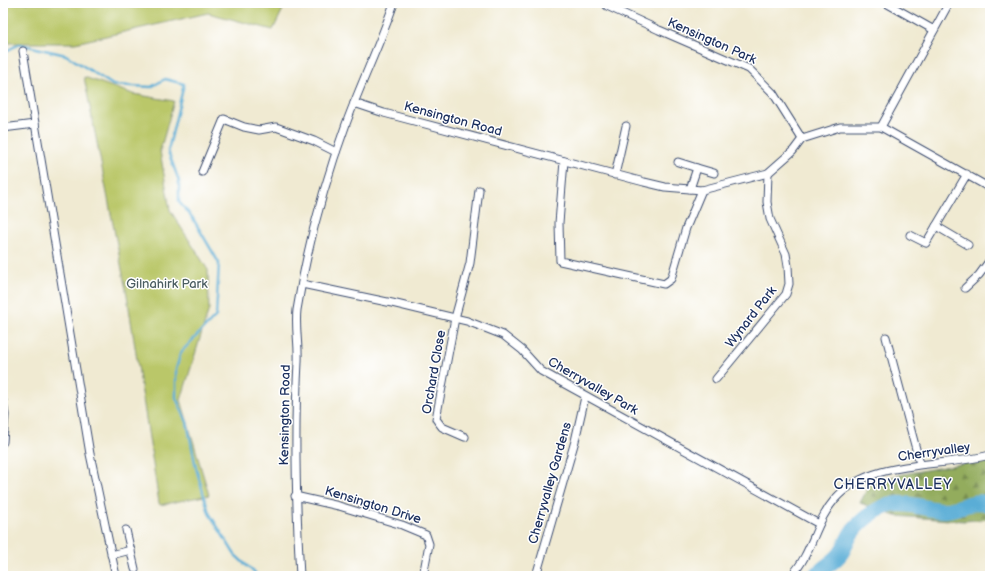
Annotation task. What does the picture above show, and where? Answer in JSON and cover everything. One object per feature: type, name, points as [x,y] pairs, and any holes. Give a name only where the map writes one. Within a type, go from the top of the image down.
[{"type":"street","points":[[354,103],[394,3]]},
{"type":"street","points":[[886,3],[934,30]]},
{"type":"street","points":[[880,127],[949,3]]},
{"type":"street","name":"Kensington Park","points":[[607,6],[749,69],[772,93],[802,139]]},
{"type":"street","points":[[23,51],[90,454],[110,555],[116,576]]},
{"type":"street","name":"Kensington Road","points":[[300,576],[295,496],[296,410],[299,343],[297,313],[316,220],[336,152],[354,103],[384,113],[615,175],[665,187],[702,190],[768,173],[793,151],[802,139]]},
{"type":"street","points":[[202,172],[224,119],[244,128],[259,130],[276,127],[314,141],[336,152]]},
{"type":"street","points":[[3,128],[35,124]]},
{"type":"street","points":[[615,175],[626,126]]},
{"type":"street","points":[[802,139],[840,127],[880,127],[990,188]]},
{"type":"street","points":[[564,161],[559,223],[560,261],[664,284],[670,280],[686,228],[702,190]]},
{"type":"street","points":[[678,162],[714,173]]},
{"type":"street","points":[[690,189],[697,168]]},
{"type":"street","name":"Wynard Park","points":[[716,379],[786,294],[789,284],[786,254],[770,220],[767,202],[768,173]]},
{"type":"street","points":[[910,234],[926,243],[967,174]]},
{"type":"street","name":"Orchard Close","points":[[465,436],[442,427],[436,419],[455,318],[470,263],[479,190]]},
{"type":"street","points":[[936,226],[968,245]]},
{"type":"street","points":[[965,288],[979,276],[990,260]]},
{"type":"street","name":"Cherryvalley Park","points":[[302,284],[455,318],[504,335],[522,350],[541,371],[585,397],[818,524]]},
{"type":"street","points":[[886,337],[920,464]]},
{"type":"street","name":"Cherryvalley Gardens","points":[[536,576],[575,441],[585,397]]},
{"type":"street","points":[[3,401],[5,416],[3,442]]},
{"type":"street","name":"Cherryvalley","points":[[792,576],[805,558],[818,524],[835,498],[853,484],[888,471],[920,464],[971,459],[990,455]]},
{"type":"street","name":"Kensington Drive","points":[[295,496],[339,506],[402,525],[426,535],[430,544],[423,576]]},
{"type":"street","points":[[126,530],[135,569]]},
{"type":"street","points":[[110,555],[131,550]]},
{"type":"green space","points":[[3,3],[286,3],[273,30],[208,13],[75,43],[3,43]]},
{"type":"green space","name":"Gilnahirk Park","points":[[84,77],[133,94],[174,101],[160,151],[170,210],[208,270],[209,309],[181,400],[209,495],[160,505],[159,503],[127,295]]},
{"type":"green space","points":[[990,459],[990,519],[964,521],[895,516],[860,503],[870,483],[903,474]]},
{"type":"waterway","points":[[3,53],[19,44],[66,55],[113,85],[151,87],[165,79],[184,84],[168,151],[179,181],[179,202],[192,217],[219,263],[216,316],[181,352],[176,369],[176,398],[187,422],[196,468],[209,513],[235,555],[258,576]]},
{"type":"waterway","points":[[816,576],[838,556],[852,532],[861,522],[872,513],[885,507],[904,504],[946,510],[979,502],[990,505]]},
{"type":"district","name":"CHERRYVALLEY","points":[[893,484]]}]
